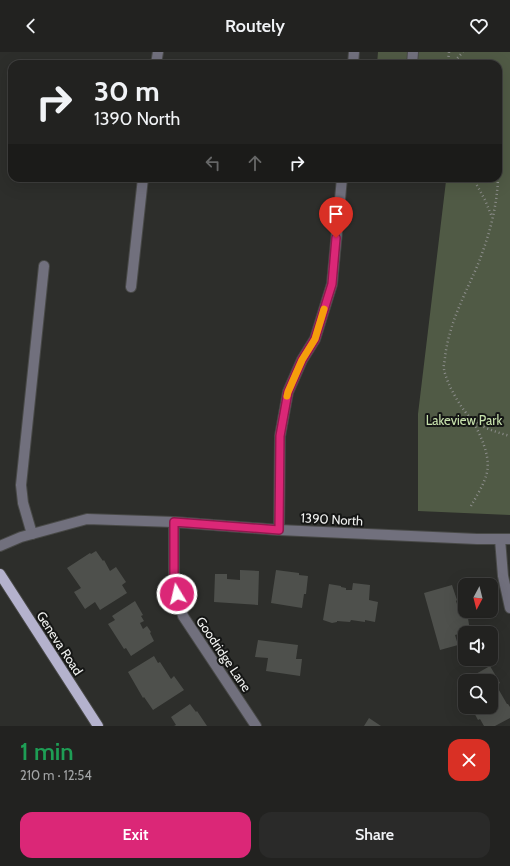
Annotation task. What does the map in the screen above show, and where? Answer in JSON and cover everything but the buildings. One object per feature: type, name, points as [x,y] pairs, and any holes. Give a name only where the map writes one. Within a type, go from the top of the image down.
[{"type":"main road","name":"Geneva Road","points":[[0,574],[98,726]]},
{"type":"street","points":[[131,287],[144,182]]},
{"type":"street","points":[[279,530],[280,436],[288,392],[302,360],[315,339],[332,284],[342,182]]},
{"type":"street","points":[[32,534],[23,503],[21,485],[44,266]]},
{"type":"street","name":"1390 North","points":[[0,546],[21,537],[87,519],[174,522],[279,530],[505,539]]},
{"type":"street","name":"Goodridge Lane","points":[[174,522],[174,582],[183,616],[256,726]]},
{"type":"street","points":[[505,539],[503,576],[510,608]]},
{"type":"path","points":[[455,60],[464,52]]},
{"type":"path","points":[[475,182],[493,218]]},
{"type":"path","points":[[471,506],[487,474],[487,460],[483,441],[473,421],[454,397],[444,369],[448,340],[458,309],[477,267],[490,231],[498,182]]},
{"type":"path","points":[[473,421],[496,432],[510,436]]},
{"type":"green space","name":"Lakeview Park","points":[[378,52],[510,52],[510,515],[418,511],[418,414],[446,182],[502,182],[502,60],[377,60]]},
{"type":"slow traffic","points":[[287,396],[302,360],[315,339],[324,309]]},
{"type":"route","points":[[177,594],[174,582],[174,522],[279,530],[280,436],[288,392],[302,360],[315,339],[332,284],[336,238]]}]
